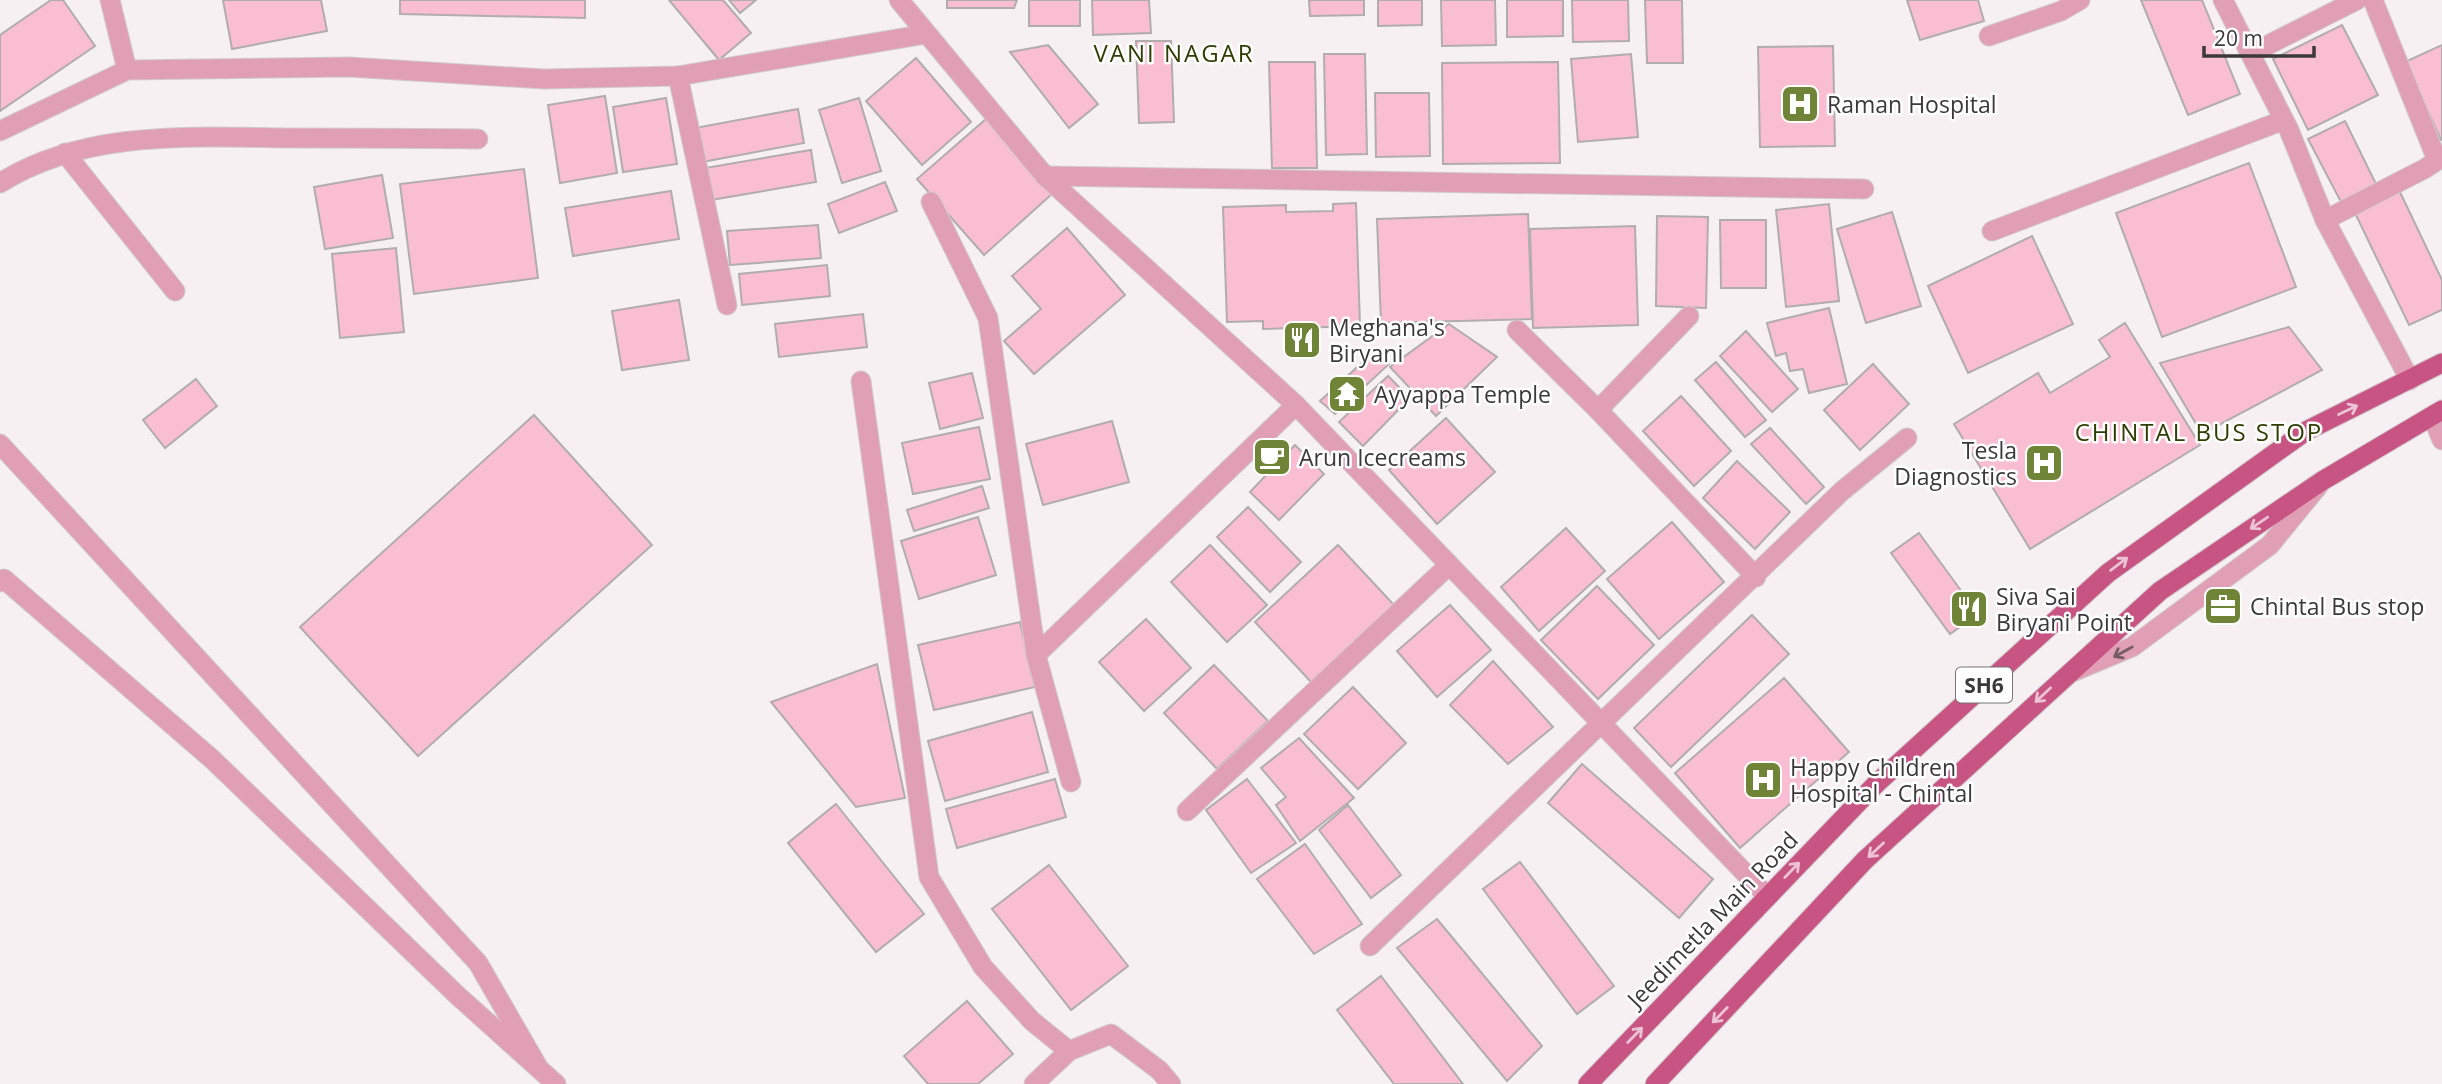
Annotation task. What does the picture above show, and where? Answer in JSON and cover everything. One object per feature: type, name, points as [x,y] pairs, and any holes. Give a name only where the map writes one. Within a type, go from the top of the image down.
[{"type":"main road","name":"Jeedimetla Main Road","points":[[1588,1084],[1877,783],[2108,573],[2306,431],[2442,363]]},
{"type":"main road","name":"SH6","points":[[1655,1084],[1865,860],[2160,591],[2322,481],[2437,413]]},
{"type":"street","points":[[110,0],[127,70]]},
{"type":"street","points":[[899,0],[1045,176],[1296,405],[1767,896]]},
{"type":"street","points":[[1989,36],[2061,11],[2080,0]]},
{"type":"street","points":[[2223,0],[2284,120],[2325,220],[2410,380]]},
{"type":"street","points":[[2252,53],[2357,0]]},
{"type":"street","points":[[2325,220],[2426,169],[2439,158],[2373,0]]},
{"type":"street","points":[[0,131],[127,70],[336,66],[544,79],[678,76],[926,34]]},
{"type":"street","points":[[678,76],[727,305]]},
{"type":"street","points":[[1992,230],[2284,120]]},
{"type":"street","points":[[0,184],[29,165],[65,153],[155,136],[478,139]]},
{"type":"street","points":[[65,153],[175,290]]},
{"type":"street","points":[[1045,176],[1864,189]]},
{"type":"street","points":[[932,202],[988,318],[1036,655],[1071,782]]},
{"type":"street","points":[[1598,410],[1689,316]]},
{"type":"street","points":[[1517,330],[1598,410],[1756,577]]},
{"type":"street","points":[[861,381],[929,877],[983,967],[1032,1021],[1069,1051]]},
{"type":"street","points":[[1036,655],[1296,405]]},
{"type":"street","points":[[2437,413],[2442,440]]},
{"type":"street","points":[[1370,946],[1756,577],[1842,491],[1907,438]]},
{"type":"street","points":[[0,444],[478,963],[538,1067]]},
{"type":"street","points":[[2065,675],[2114,658],[2132,647],[2270,545],[2322,481]]},
{"type":"street","points":[[1187,811],[1448,566]]},
{"type":"street","points":[[0,582],[4,579],[214,760],[457,995],[556,1084]]},
{"type":"street","points":[[1034,1084],[1069,1051],[1111,1034],[1159,1070],[1171,1084]]},
{"type":"building","points":[[51,0],[63,0],[95,46],[0,111],[0,35]]},
{"type":"building","points":[[223,0],[321,0],[327,31],[232,49]]},
{"type":"building","points":[[400,0],[585,0],[585,18],[400,14]]},
{"type":"building","points":[[669,0],[723,0],[751,33],[719,60]]},
{"type":"building","points":[[729,0],[756,0],[740,13]]},
{"type":"building","points":[[947,0],[1017,0],[1014,8],[947,8]]},
{"type":"building","points":[[1029,0],[1080,0],[1080,26],[1029,26]]},
{"type":"building","points":[[1092,0],[1149,0],[1151,33],[1093,35]]},
{"type":"building","points":[[1309,0],[1364,0],[1364,15],[1310,16]]},
{"type":"building","points":[[1378,0],[1422,0],[1422,25],[1378,26]]},
{"type":"building","points":[[1441,0],[1495,0],[1496,45],[1442,46]]},
{"type":"building","points":[[1507,0],[1563,0],[1563,36],[1507,37]]},
{"type":"building","points":[[1572,0],[1628,0],[1629,41],[1573,42]]},
{"type":"building","points":[[1645,0],[1682,0],[1683,63],[1647,63]]},
{"type":"building","points":[[1907,0],[1978,0],[1984,21],[1920,40]]},
{"type":"building","points":[[2141,0],[2202,0],[2240,94],[2188,115]]},
{"type":"building","points":[[2342,25],[2378,95],[2308,130],[2273,59]]},
{"type":"building","points":[[1136,41],[1171,41],[1174,122],[1139,123]]},
{"type":"building","points":[[1048,45],[1098,104],[1069,128],[1010,52]]},
{"type":"building","points":[[2442,45],[2442,140],[2441,140],[2405,62]]},
{"type":"building","points":[[1833,46],[1835,146],[1760,147],[1758,47]]},
{"type":"building","points":[[1324,54],[1365,54],[1367,154],[1326,155]]},
{"type":"building","points":[[1631,54],[1638,137],[1578,142],[1571,59]]},
{"type":"building","points":[[916,58],[971,122],[922,165],[866,101]]},
{"type":"building","points":[[1269,62],[1315,62],[1317,168],[1272,168]]},
{"type":"building","points":[[1558,62],[1560,163],[1443,164],[1442,63]]},
{"type":"building","points":[[1375,93],[1429,93],[1430,156],[1376,157]]},
{"type":"building","points":[[605,96],[617,173],[560,183],[548,105]]},
{"type":"building","points":[[666,98],[677,164],[623,172],[613,107]]},
{"type":"building","points":[[859,98],[881,171],[842,183],[819,110]]},
{"type":"building","points":[[798,109],[804,143],[702,162],[695,128]]},
{"type":"building","points":[[986,119],[1052,194],[984,255],[917,179]]},
{"type":"building","points":[[2345,121],[2376,184],[2341,202],[2308,139]]},
{"type":"building","points":[[811,150],[816,182],[711,200],[705,168]]},
{"type":"building","points":[[2249,163],[2296,287],[2162,337],[2116,213]]},
{"type":"building","points":[[524,169],[538,278],[414,294],[400,184]]},
{"type":"building","points":[[382,175],[393,238],[325,249],[314,187]]},
{"type":"building","points":[[885,182],[897,211],[839,233],[828,204]]},
{"type":"building","points":[[2399,190],[2442,280],[2442,310],[2409,325],[2354,211]]},
{"type":"building","points":[[671,191],[679,239],[573,256],[565,208]]},
{"type":"building","points":[[1356,203],[1360,326],[1263,329],[1263,321],[1227,322],[1223,207],[1286,205],[1286,212],[1333,211],[1333,204]]},
{"type":"building","points":[[1829,204],[1839,301],[1786,307],[1776,210]]},
{"type":"building","points":[[1892,212],[1921,306],[1866,323],[1837,229]]},
{"type":"building","points":[[1528,214],[1532,319],[1381,323],[1377,219]]},
{"type":"building","points":[[1657,216],[1708,217],[1706,308],[1656,306]]},
{"type":"building","points":[[1720,220],[1766,220],[1766,288],[1721,288]]},
{"type":"building","points":[[818,225],[821,258],[730,265],[727,231]]},
{"type":"building","points":[[1635,226],[1638,325],[1533,328],[1530,229]]},
{"type":"building","points":[[1067,228],[1125,295],[1034,374],[1004,341],[1041,309],[1012,276]]},
{"type":"building","points":[[2032,236],[2073,324],[1968,373],[1928,286]]},
{"type":"building","points":[[396,248],[404,332],[340,338],[332,254]]},
{"type":"building","points":[[827,265],[830,296],[742,305],[739,274]]},
{"type":"building","points":[[679,300],[689,360],[622,370],[612,311]]},
{"type":"building","points":[[1829,308],[1847,384],[1809,393],[1803,369],[1790,371],[1786,353],[1776,356],[1767,323]]},
{"type":"building","points":[[863,314],[867,347],[779,357],[775,324]]},
{"type":"building","points":[[2125,323],[2200,445],[2030,549],[1954,424],[2038,373],[2050,393],[2110,357],[2099,340]]},
{"type":"building","points":[[1449,324],[1497,357],[1436,416],[1390,367]]},
{"type":"building","points":[[2289,327],[2322,370],[2202,434],[2160,363]]},
{"type":"building","points":[[1746,331],[1798,389],[1772,412],[1720,356]]},
{"type":"building","points":[[1376,350],[1389,364],[1335,414],[1320,401]]},
{"type":"building","points":[[1716,362],[1766,420],[1745,437],[1695,380]]},
{"type":"building","points":[[1873,364],[1909,404],[1860,450],[1824,410]]},
{"type":"building","points":[[972,373],[983,418],[940,429],[929,383]]},
{"type":"building","points":[[1388,376],[1410,398],[1363,446],[1339,422]]},
{"type":"building","points":[[196,379],[217,406],[165,448],[143,420]]},
{"type":"building","points":[[1681,396],[1731,451],[1694,486],[1643,431]]},
{"type":"building","points":[[534,415],[652,545],[418,756],[300,627]]},
{"type":"building","points":[[1446,418],[1495,472],[1437,524],[1389,470]]},
{"type":"building","points":[[1112,421],[1129,482],[1043,505],[1026,444]]},
{"type":"building","points":[[979,427],[990,479],[913,494],[902,443]]},
{"type":"building","points":[[1770,428],[1824,487],[1806,504],[1751,444]]},
{"type":"building","points":[[1295,445],[1324,474],[1279,520],[1250,492]]},
{"type":"building","points":[[1737,461],[1790,512],[1755,549],[1703,498]]},
{"type":"building","points":[[982,486],[989,508],[914,531],[907,510]]},
{"type":"building","points":[[1248,507],[1301,562],[1270,592],[1217,537]]},
{"type":"building","points":[[978,517],[996,575],[919,599],[901,541]]},
{"type":"building","points":[[1672,522],[1724,582],[1659,639],[1607,579]]},
{"type":"building","points":[[1566,528],[1605,571],[1539,631],[1501,587]]},
{"type":"building","points":[[1919,533],[1978,614],[1950,634],[1891,553]]},
{"type":"building","points":[[1210,545],[1267,605],[1227,642],[1171,582]]},
{"type":"building","points":[[1338,545],[1395,606],[1312,683],[1255,622]]},
{"type":"building","points":[[1597,586],[1654,645],[1598,699],[1541,640]]},
{"type":"building","points":[[1450,605],[1491,650],[1437,697],[1397,651]]},
{"type":"building","points":[[1752,615],[1789,654],[1671,767],[1634,728]]},
{"type":"building","points":[[1146,619],[1191,668],[1144,711],[1099,662]]},
{"type":"building","points":[[1020,622],[1035,687],[934,710],[918,645]]},
{"type":"building","points":[[1493,661],[1553,727],[1508,764],[1450,705]]},
{"type":"building","points":[[877,664],[905,798],[856,807],[771,702]]},
{"type":"building","points":[[1214,665],[1268,721],[1217,769],[1164,713]]},
{"type":"building","points":[[1784,678],[1849,752],[1740,848],[1675,773]]},
{"type":"building","points":[[1353,687],[1406,743],[1358,789],[1304,734]]},
{"type":"building","points":[[1032,712],[1048,772],[945,801],[928,741]]},
{"type":"building","points":[[1299,738],[1354,798],[1300,841],[1276,805],[1286,797],[1261,768]]},
{"type":"building","points":[[1582,764],[1713,879],[1679,918],[1548,803]]},
{"type":"building","points":[[1055,779],[1066,817],[957,848],[946,809]]},
{"type":"building","points":[[1247,779],[1296,843],[1251,873],[1206,810]]},
{"type":"building","points":[[836,804],[924,914],[876,952],[788,843]]},
{"type":"building","points":[[1348,805],[1401,875],[1371,898],[1319,830]]},
{"type":"building","points":[[1305,844],[1362,924],[1314,954],[1257,879]]},
{"type":"building","points":[[1520,862],[1614,986],[1577,1014],[1483,889]]},
{"type":"building","points":[[1049,865],[1128,966],[1071,1010],[992,909]]},
{"type":"building","points":[[1437,919],[1542,1046],[1507,1081],[1397,948]]},
{"type":"building","points":[[1381,976],[1463,1084],[1394,1084],[1337,1010]]},
{"type":"building","points":[[967,1001],[1013,1054],[978,1084],[928,1084],[904,1056]]},
{"type":"place","name":"Raman Hospital","points":[[1800,104]]},
{"type":"place","name":"Meghana's Biryani","points":[[1302,340]]},
{"type":"place","name":"Ayyappa Temple","points":[[1347,394]]},
{"type":"place","name":"Arun Icecreams","points":[[1272,457]]},
{"type":"place","name":"Tesla Diagnostics","points":[[2044,463]]},
{"type":"place","name":"Chintal Bus stop","points":[[2223,606]]},
{"type":"place","name":"Siva Sai Biryani Point","points":[[1969,609]]},
{"type":"place","name":"Happy Children Hospital - Chintal","points":[[1763,780]]},
{"type":"district","name":"VANI NAGAR","points":[[1174,52]]},
{"type":"district","name":"CHINTAL BUS STOP","points":[[2199,431]]}]
